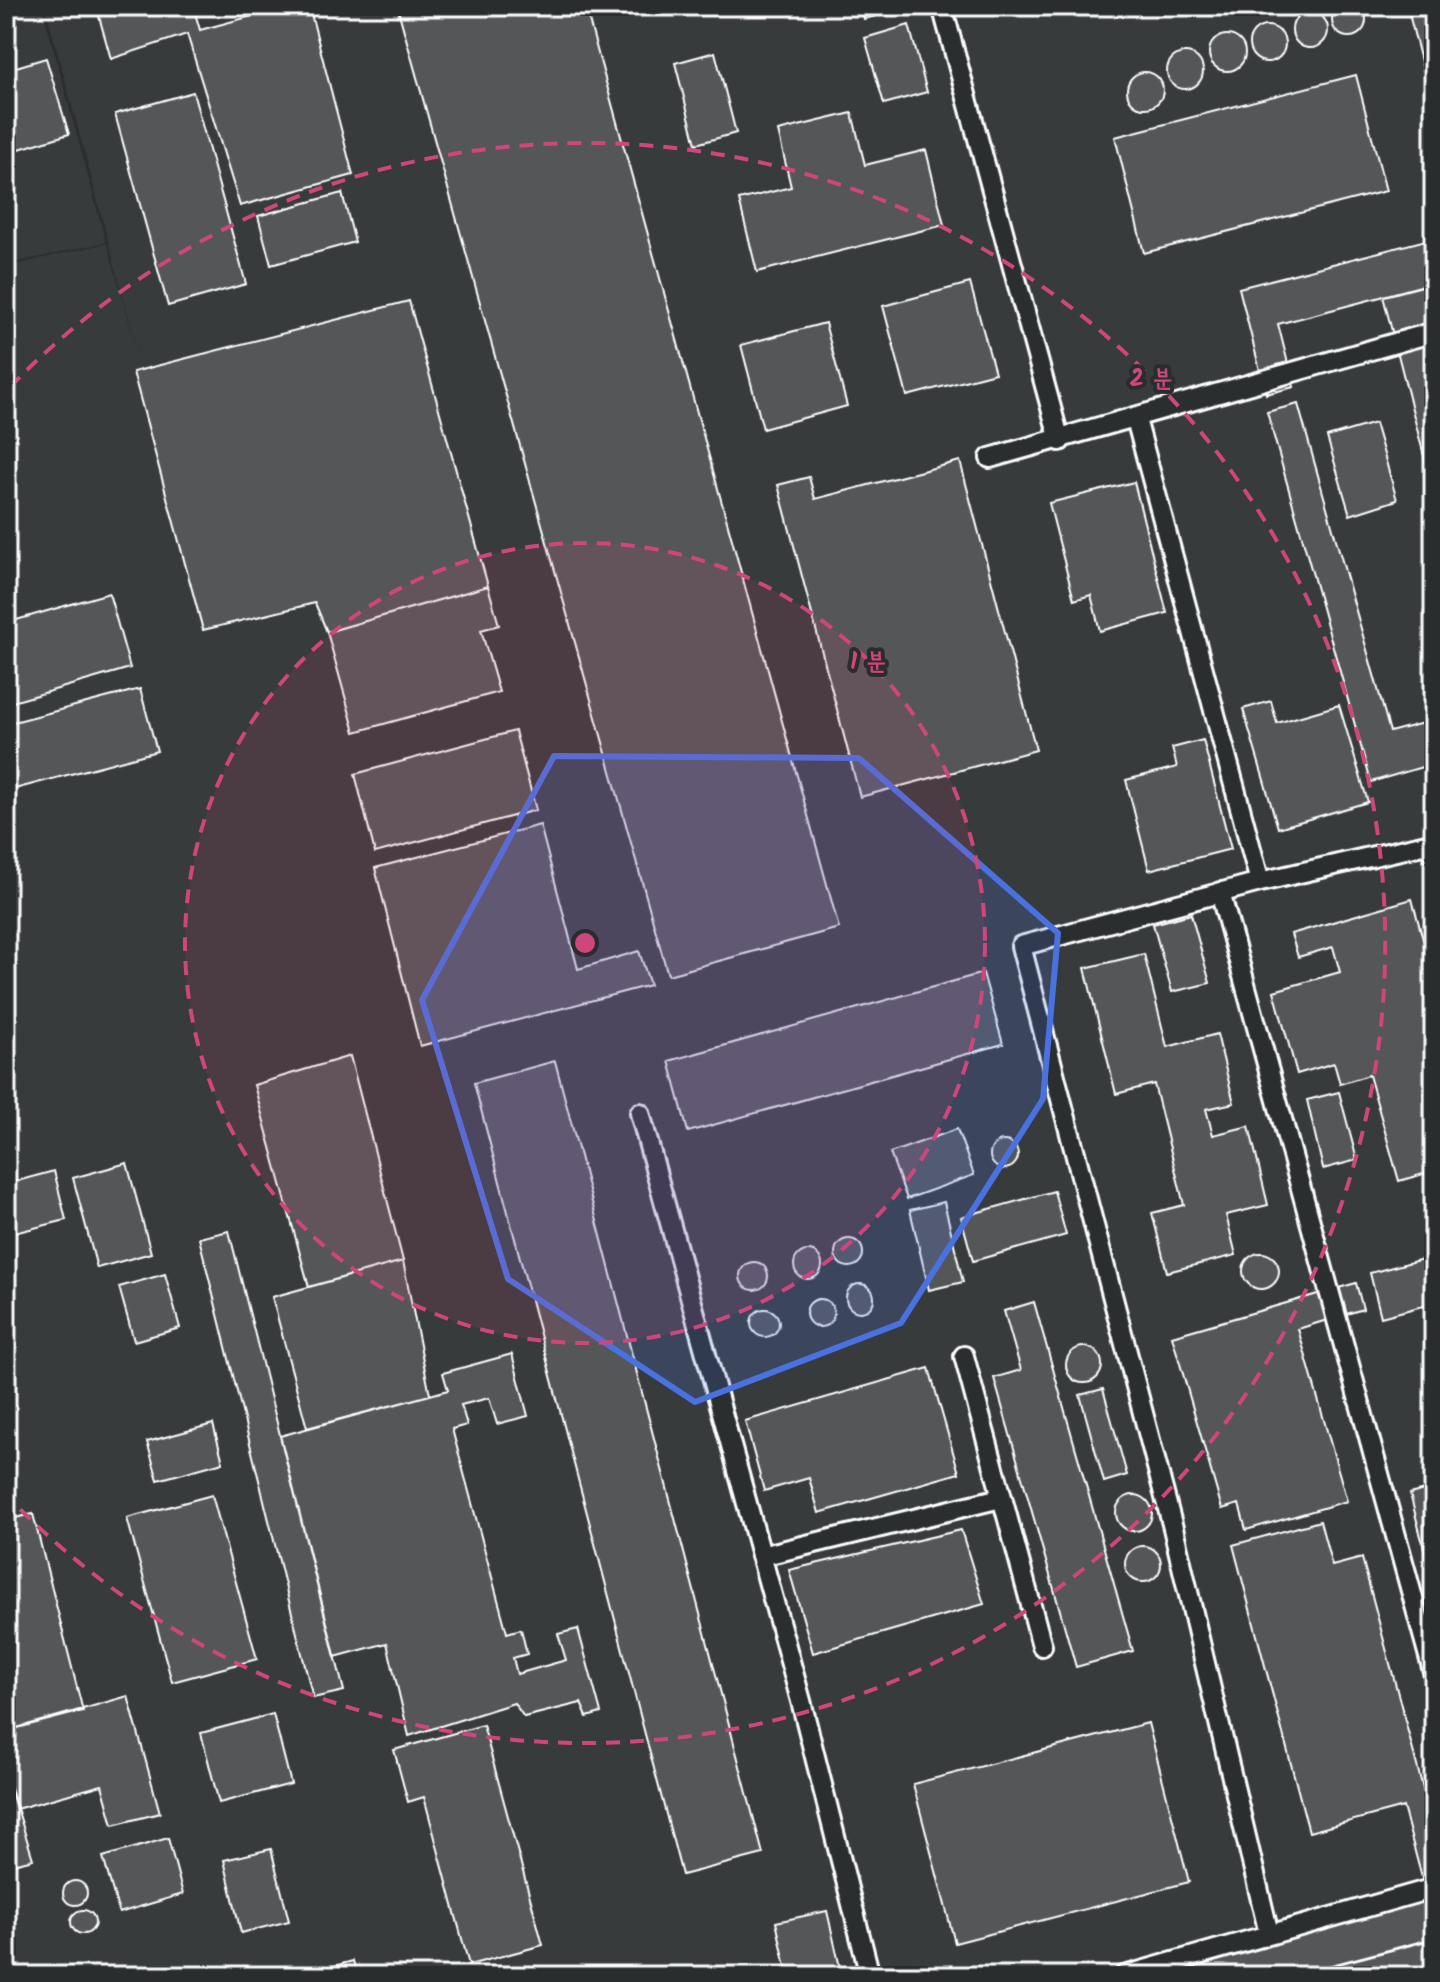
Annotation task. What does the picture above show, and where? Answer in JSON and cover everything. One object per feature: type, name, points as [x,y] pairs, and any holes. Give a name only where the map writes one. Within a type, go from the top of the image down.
[{"type":"lane","points":[[942,6],[1060,441]]},
{"type":"lane","points":[[990,458],[1060,441],[1434,332]]},
{"type":"lane","points":[[1136,419],[1260,882]]},
{"type":"lane","points":[[1269,1934],[1173,1528],[1021,946],[1220,892],[1431,843],[1434,855]]},
{"type":"lane","points":[[1220,892],[1434,1675]]},
{"type":"lane","points":[[640,1113],[761,1556],[870,1976]]},
{"type":"lane","points":[[964,1356],[1042,1646]]},
{"type":"lane","points":[[761,1556],[1001,1498]]},
{"type":"lane","points":[[1124,1976],[1434,1888]]},
{"type":"highlighted area","points":[[554,756],[859,758],[1058,933],[1043,1099],[901,1323],[695,1402],[508,1279],[422,1000]]},
{"type":"shaded area","points":[[6,6],[42,6],[106,242],[6,265]]},
{"type":"shaded area","points":[[45,6],[1434,6],[1434,1976],[6,1976],[6,267],[107,243],[139,356]]},
{"type":"building","points":[[1349,3],[1361,8],[1366,20],[1361,32],[1349,37],[1337,32],[1332,20],[1337,8]]},
{"type":"building","points":[[96,6],[193,6],[200,30],[289,6],[309,6],[353,175],[240,206],[187,34],[111,59]]},
{"type":"building","points":[[397,6],[585,6],[839,928],[668,975]]},
{"type":"building","points":[[861,6],[915,6],[864,19]]},
{"type":"building","points":[[1407,6],[1434,6],[1434,112]]},
{"type":"building","points":[[1310,12],[1323,17],[1328,30],[1323,43],[1310,48],[1297,43],[1292,30],[1297,17]]},
{"type":"building","points":[[909,25],[927,92],[884,104],[865,38]]},
{"type":"building","points":[[1267,26],[1280,31],[1285,44],[1280,57],[1267,62],[1254,57],[1249,44],[1254,31]]},
{"type":"building","points":[[1227,35],[1240,40],[1245,53],[1240,66],[1227,71],[1214,66],[1209,53],[1214,40]]},
{"type":"building","points":[[715,52],[736,133],[696,144],[675,63]]},
{"type":"building","points":[[1185,53],[1198,58],[1203,71],[1198,84],[1185,89],[1172,84],[1167,71],[1172,58]]},
{"type":"building","points":[[46,58],[69,134],[6,153],[6,70]]},
{"type":"building","points":[[1145,72],[1158,77],[1163,90],[1158,103],[1145,108],[1132,103],[1127,90],[1132,77]]},
{"type":"building","points":[[1356,75],[1386,191],[1144,253],[1115,137]]},
{"type":"building","points":[[193,92],[246,284],[168,306],[115,114]]},
{"type":"building","points":[[852,113],[865,165],[926,150],[944,225],[757,272],[739,200],[791,187],[778,131]]},
{"type":"building","points":[[342,193],[355,242],[271,265],[258,216]]},
{"type":"building","points":[[1434,238],[1434,283],[1278,324],[1294,387],[1266,394],[1239,288]]},
{"type":"building","points":[[970,283],[995,373],[907,396],[883,306]]},
{"type":"building","points":[[1428,284],[1434,305],[1434,495],[1383,296]]},
{"type":"building","points":[[409,301],[488,586],[327,632],[315,603],[203,630],[133,372]]},
{"type":"building","points":[[825,323],[847,406],[763,429],[741,345]]},
{"type":"building","points":[[1298,404],[1390,732],[1434,720],[1434,785],[1429,765],[1371,782],[1267,412]]},
{"type":"building","points":[[1375,423],[1397,500],[1350,515],[1327,437]]},
{"type":"building","points":[[960,461],[1036,750],[860,797],[778,485],[809,477],[815,499]]},
{"type":"building","points":[[1134,482],[1167,613],[1100,631],[1091,595],[1074,600],[1049,503]]},
{"type":"building","points":[[488,586],[499,625],[481,630],[499,692],[355,732],[327,632]]},
{"type":"building","points":[[109,593],[130,668],[6,704],[6,623]]},
{"type":"building","points":[[140,689],[157,751],[11,790],[6,770],[6,724]]},
{"type":"building","points":[[1271,701],[1277,723],[1339,705],[1368,802],[1278,828],[1243,709]]},
{"type":"building","points":[[515,731],[536,810],[375,853],[355,774]]},
{"type":"building","points":[[1203,740],[1231,849],[1149,870],[1126,780],[1177,767],[1172,748]]},
{"type":"building","points":[[540,825],[578,969],[639,951],[650,985],[420,1046],[375,868]]},
{"type":"building","points":[[1412,899],[1434,979],[1434,1171],[1399,1181],[1369,1075],[1340,1084],[1334,1063],[1297,1074],[1274,991],[1340,972],[1333,947],[1298,957],[1291,934]]},
{"type":"building","points":[[1191,914],[1210,983],[1172,992],[1153,924]]},
{"type":"building","points":[[1144,954],[1167,1047],[1217,1034],[1234,1103],[1206,1109],[1213,1135],[1249,1126],[1268,1205],[1226,1215],[1236,1255],[1167,1272],[1152,1213],[1184,1205],[1154,1084],[1116,1094],[1085,968]]},
{"type":"building","points":[[983,973],[1003,1044],[688,1132],[669,1061]]},
{"type":"building","points":[[350,1056],[403,1261],[309,1287],[254,1085]]},
{"type":"building","points":[[555,1061],[763,1854],[682,1875],[474,1083]]},
{"type":"building","points":[[1339,1092],[1357,1160],[1323,1169],[1307,1100]]},
{"type":"building","points":[[957,1129],[974,1175],[907,1199],[890,1153]]},
{"type":"building","points":[[1004,1141],[1014,1145],[1018,1155],[1014,1165],[1004,1169],[994,1165],[990,1155],[994,1145]]},
{"type":"building","points":[[127,1163],[151,1253],[97,1268],[73,1178]]},
{"type":"building","points":[[54,1171],[66,1220],[6,1235],[6,1184]]},
{"type":"building","points":[[1054,1191],[1066,1235],[973,1261],[961,1217]]},
{"type":"building","points":[[944,1202],[963,1282],[929,1290],[910,1210]]},
{"type":"building","points":[[229,1231],[344,1691],[313,1698],[199,1238]]},
{"type":"building","points":[[849,1239],[859,1243],[863,1253],[859,1263],[849,1267],[839,1263],[835,1253],[839,1243]]},
{"type":"building","points":[[808,1251],[818,1255],[822,1265],[818,1275],[808,1279],[798,1275],[794,1265],[798,1255]]},
{"type":"building","points":[[1261,1253],[1274,1258],[1279,1271],[1274,1284],[1261,1289],[1248,1284],[1243,1271],[1248,1258]]},
{"type":"building","points":[[1434,1256],[1434,1318],[1430,1304],[1381,1317],[1370,1273]]},
{"type":"building","points":[[403,1261],[430,1395],[307,1428],[272,1297]]},
{"type":"building","points":[[754,1262],[764,1266],[768,1276],[764,1286],[754,1290],[744,1286],[740,1276],[744,1266]]},
{"type":"building","points":[[165,1274],[180,1328],[134,1341],[119,1287]]},
{"type":"building","points":[[1356,1283],[1363,1309],[1298,1329],[1347,1501],[1246,1530],[1239,1504],[1222,1509],[1172,1336]]},
{"type":"building","points":[[860,1284],[870,1288],[874,1298],[870,1308],[860,1312],[850,1308],[846,1298],[850,1288]]},
{"type":"building","points":[[820,1299],[830,1303],[834,1313],[830,1323],[820,1327],[810,1323],[806,1313],[810,1303]]},
{"type":"building","points":[[1034,1302],[1133,1651],[1076,1667],[994,1378],[1021,1370],[1004,1311]]},
{"type":"building","points":[[765,1309],[775,1313],[779,1323],[775,1333],[765,1337],[755,1333],[751,1323],[755,1313]]},
{"type":"building","points":[[1084,1347],[1097,1352],[1102,1365],[1097,1378],[1084,1383],[1071,1378],[1066,1365],[1071,1352]]},
{"type":"building","points":[[512,1354],[528,1416],[497,1424],[489,1398],[461,1405],[467,1425],[452,1429],[507,1633],[521,1629],[527,1654],[513,1658],[517,1674],[566,1660],[558,1634],[578,1629],[601,1713],[587,1717],[581,1703],[524,1717],[514,1703],[409,1736],[387,1643],[335,1657],[280,1436],[448,1390],[443,1373]]},
{"type":"building","points":[[929,1368],[959,1473],[819,1513],[809,1478],[764,1491],[745,1421]]},
{"type":"building","points":[[1103,1389],[1127,1475],[1104,1482],[1080,1395]]},
{"type":"building","points":[[213,1424],[223,1462],[158,1480],[147,1442]]},
{"type":"building","points":[[1434,1487],[1434,1587],[1410,1494]]},
{"type":"building","points":[[212,1495],[257,1659],[172,1682],[127,1518]]},
{"type":"building","points":[[1134,1495],[1147,1500],[1152,1513],[1147,1526],[1134,1531],[1121,1526],[1116,1513],[1121,1500]]},
{"type":"building","points":[[33,1514],[83,1711],[6,1731],[6,1520]]},
{"type":"building","points":[[1320,1521],[1332,1566],[1362,1558],[1434,1830],[1434,1886],[1425,1889],[1403,1807],[1309,1832],[1233,1545]]},
{"type":"building","points":[[961,1530],[984,1604],[813,1653],[789,1570]]},
{"type":"building","points":[[1143,1546],[1156,1551],[1161,1564],[1156,1577],[1143,1582],[1130,1577],[1125,1564],[1130,1551]]},
{"type":"building","points":[[128,1696],[160,1813],[113,1825],[102,1785],[16,1809],[6,1773],[6,1731]]},
{"type":"building","points":[[273,1714],[291,1784],[219,1803],[201,1733]]},
{"type":"building","points":[[1148,1723],[1189,1882],[955,1943],[913,1784]]},
{"type":"building","points":[[483,1725],[543,1945],[469,1965],[424,1797],[408,1802],[394,1750]]},
{"type":"building","points":[[6,1773],[33,1859],[6,1866]]},
{"type":"building","points":[[168,1838],[183,1894],[119,1913],[103,1857]]},
{"type":"building","points":[[271,1849],[289,1921],[241,1933],[224,1860]]},
{"type":"building","points":[[75,1881],[84,1884],[87,1893],[84,1902],[75,1905],[66,1902],[63,1893],[66,1884]]},
{"type":"building","points":[[1434,1886],[1434,1938],[1290,1976],[1195,1976],[1189,1955]]},
{"type":"building","points":[[83,1910],[92,1913],[95,1922],[92,1931],[83,1934],[74,1931],[71,1922],[74,1913]]},
{"type":"building","points":[[827,1911],[842,1976],[788,1976],[776,1922]]},
{"type":"building","points":[[1434,1939],[1434,1976],[1292,1976]]},
{"type":"building","points":[[353,1961],[358,1976],[309,1976],[308,1973]]}]
